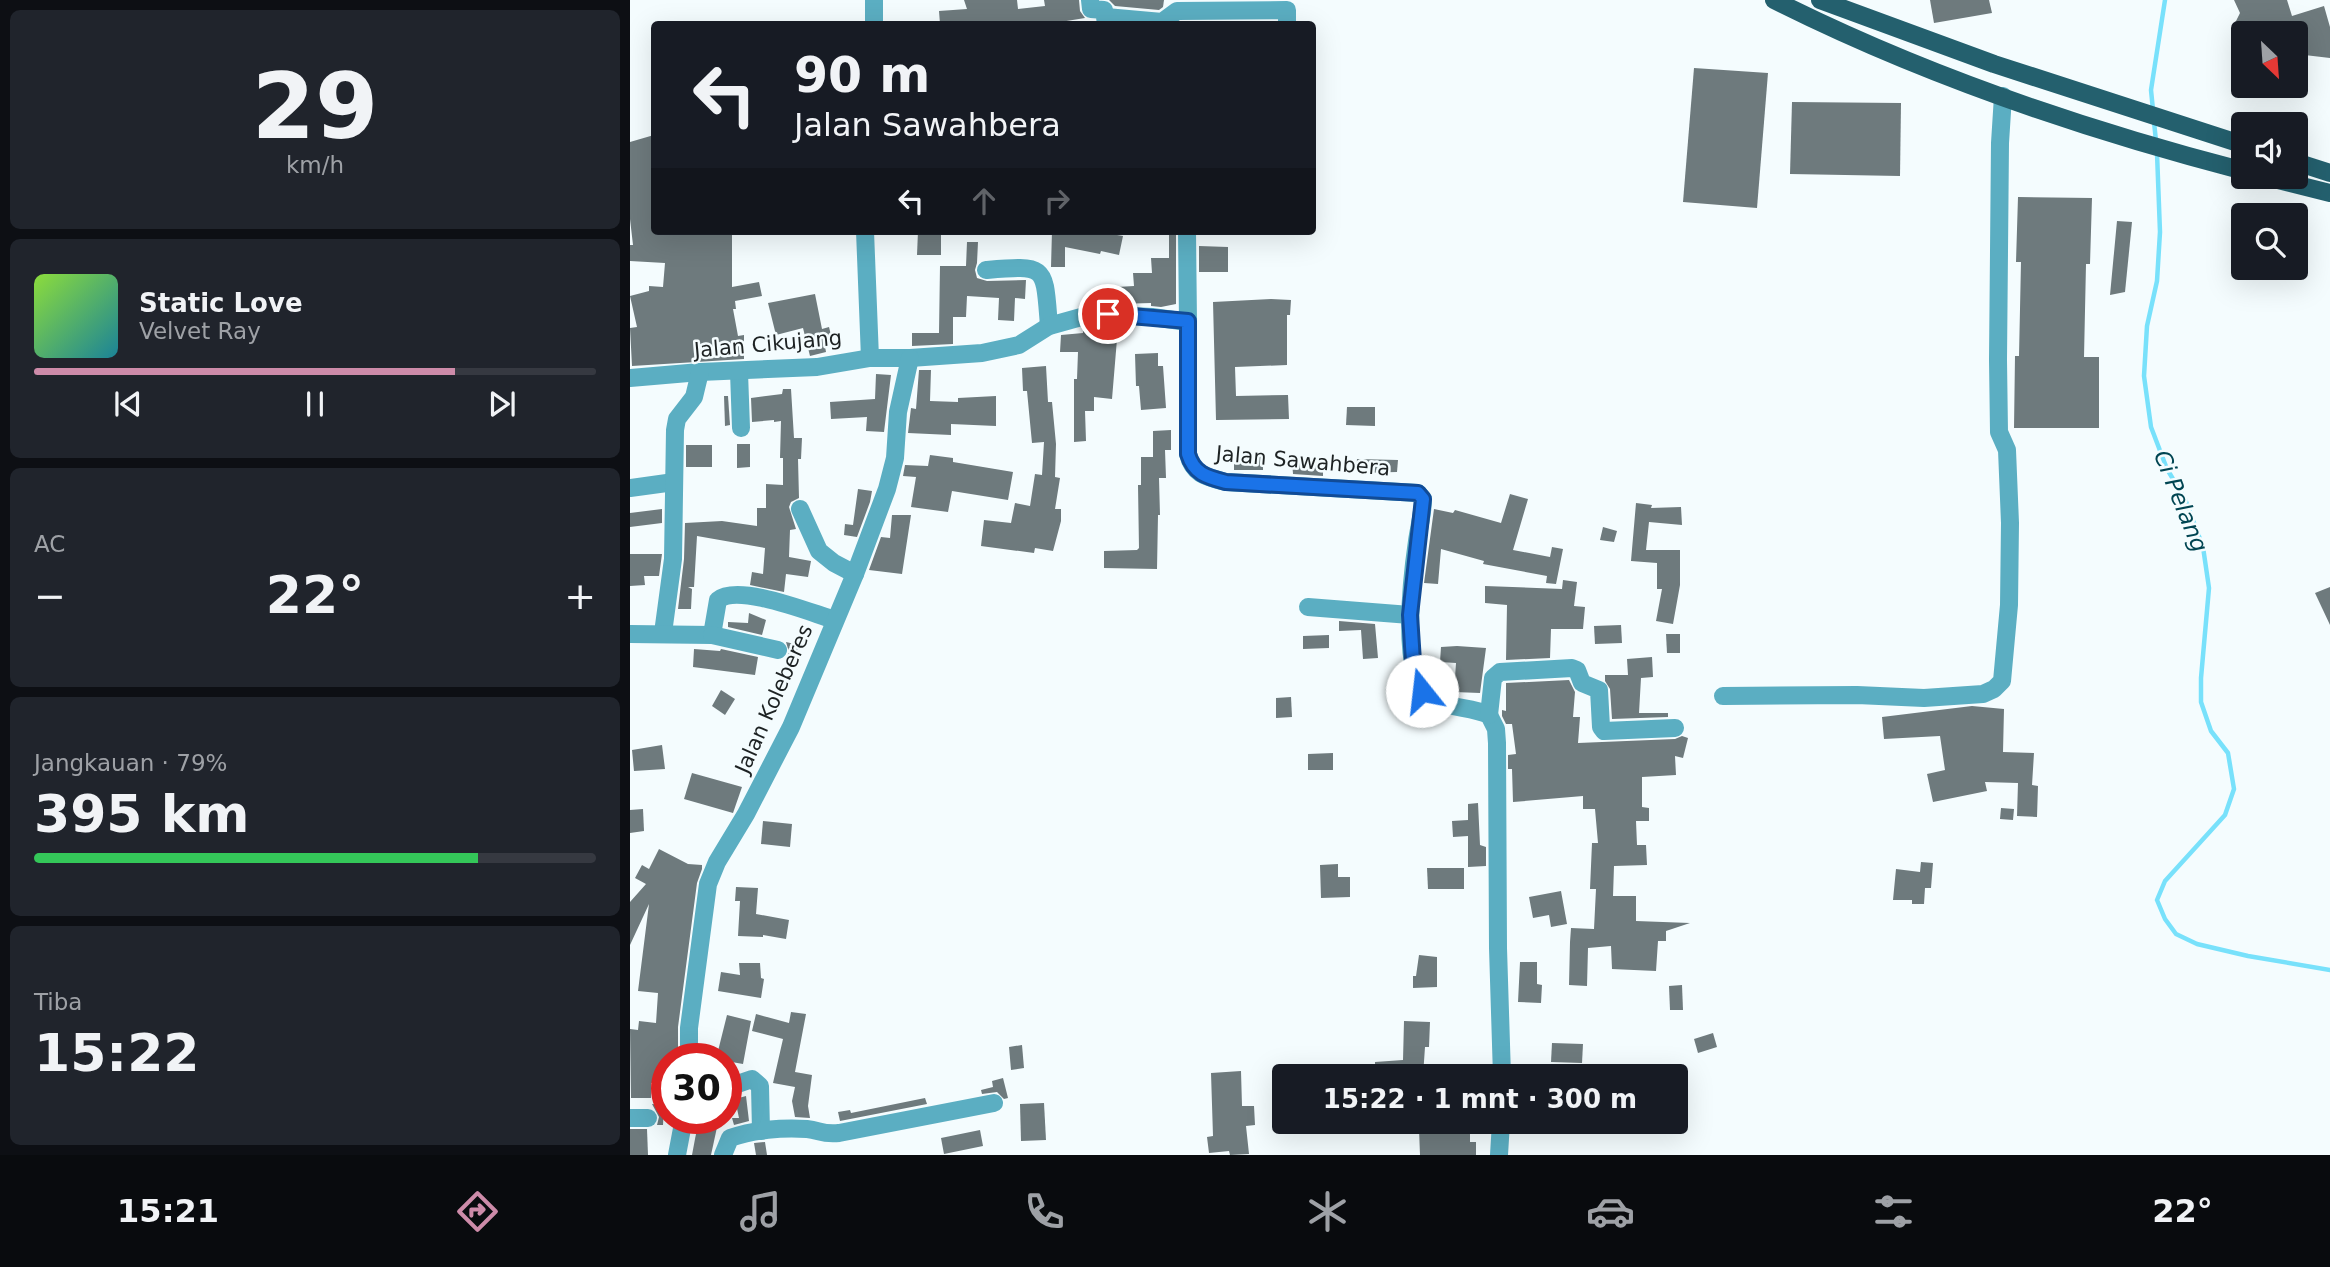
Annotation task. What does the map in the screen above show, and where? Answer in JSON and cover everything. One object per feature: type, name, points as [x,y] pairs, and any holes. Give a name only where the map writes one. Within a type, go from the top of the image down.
[{"type":"main road","points":[[1774,0],[1893,56],[2090,127],[2231,168]]},
{"type":"main road","points":[[1820,0],[1899,31],[2231,141]]},
{"type":"main road","points":[[2308,166],[2330,173]]},
{"type":"main road","points":[[2308,188],[2330,193]]},
{"type":"street","points":[[874,0],[874,21]]},
{"type":"street","points":[[1090,0],[1091,9],[1104,10],[1106,21]]},
{"type":"street","points":[[1162,21],[1177,11],[1287,10],[1287,21]]},
{"type":"street","points":[[1723,696],[1857,695],[1924,698],[1983,694],[2002,681],[2008,605],[2010,523],[2007,450],[1999,432],[1998,372],[2000,143],[2003,96]]},
{"type":"street","points":[[865,235],[870,358]]},
{"type":"street","points":[[910,358],[982,353],[1008,348],[1019,345],[1049,326],[1093,314],[1188,321],[1187,235]]},
{"type":"street","points":[[986,270],[1030,268],[1040,273],[1044,280],[1049,326]]},
{"type":"street","name":"Jalan Sawahbera","points":[[1188,321],[1188,454],[1194,469],[1201,475],[1226,482],[1418,493],[1423,499],[1423,510],[1410,615],[1414,677],[1422,691],[1431,699],[1476,709],[1489,715]]},
{"type":"street","name":"Jalan Cikujang","points":[[630,379],[700,372],[817,367],[870,358],[910,358]]},
{"type":"street","name":"Jalan Koleberes","points":[[689,1043],[708,884],[717,862],[746,814],[791,727],[855,574],[887,489],[895,458],[898,412],[910,358]]},
{"type":"street","points":[[663,633],[673,559],[673,456],[677,419],[694,397],[700,372]]},
{"type":"street","points":[[739,372],[741,428]]},
{"type":"street","points":[[630,488],[674,482]]},
{"type":"street","points":[[800,509],[819,551],[855,574]]},
{"type":"street","points":[[712,635],[718,600],[723,596],[773,600],[835,620]]},
{"type":"street","points":[[1308,607],[1410,615]]},
{"type":"street","points":[[630,634],[712,635],[778,650]]},
{"type":"street","points":[[1502,1064],[1497,948],[1497,743],[1496,729],[1489,715],[1493,678],[1500,672],[1572,668],[1577,670],[1585,686],[1599,690],[1601,727],[1604,731],[1675,728]]},
{"type":"street","points":[[742,1083],[755,1079],[760,1086],[761,1131]]},
{"type":"street","points":[[723,1155],[730,1138],[761,1131],[804,1129],[825,1135],[994,1103]]},
{"type":"street","points":[[677,1155],[681,1134]]},
{"type":"street","points":[[1499,1155],[1500,1134]]},
{"type":"building","points":[[964,0],[1017,0],[1018,9],[1045,6],[1044,0],[1079,0],[1080,11],[1085,18],[1066,21],[940,21],[939,11],[967,9]]},
{"type":"building","points":[[1109,0],[1164,0],[1163,7],[1159,10],[1115,6]]},
{"type":"building","points":[[1930,0],[1989,0],[1992,13],[1934,23]]},
{"type":"building","points":[[2234,0],[2287,0],[2292,16],[2324,6],[2330,27],[2330,58],[2308,55],[2308,21],[2236,21],[2240,13]]},
{"type":"building","points":[[1694,68],[1768,73],[1757,208],[1683,202]]},
{"type":"building","points":[[1792,102],[1901,103],[1900,176],[1790,174]]},
{"type":"building","points":[[651,136],[651,235],[732,235],[732,287],[759,282],[762,296],[735,301],[736,309],[733,309],[738,336],[744,335],[744,359],[632,366],[630,328],[637,327],[630,296],[649,291],[649,286],[663,287],[665,263],[630,261],[630,245],[633,245],[630,219],[630,142]]},
{"type":"building","points":[[2018,197],[2092,198],[2090,264],[2086,264],[2084,357],[2099,357],[2099,428],[2014,428],[2021,262],[2016,262]]},
{"type":"building","points":[[2117,221],[2132,222],[2125,292],[2110,295]]},
{"type":"building","points":[[918,235],[941,235],[941,255],[917,255]]},
{"type":"building","points":[[1052,235],[1123,236],[1119,255],[1065,247],[1065,267],[1051,267]]},
{"type":"building","points":[[1169,235],[1176,235],[1176,304],[1161,307],[1151,306],[1151,303],[1118,304],[1117,287],[1134,286],[1133,273],[1152,273],[1151,258],[1169,258]]},
{"type":"building","points":[[967,242],[978,242],[975,270],[977,278],[987,281],[1026,280],[1025,299],[1015,298],[1014,321],[998,320],[999,298],[967,296],[966,317],[953,317],[953,344],[912,346],[912,333],[939,333],[940,266],[966,266]]},
{"type":"building","points":[[1199,246],[1228,247],[1228,272],[1199,272]]},
{"type":"building","points":[[815,294],[822,329],[829,327],[832,339],[824,341],[826,352],[810,356],[803,328],[776,335],[768,303]]},
{"type":"building","points":[[1291,300],[1290,315],[1287,315],[1287,365],[1235,367],[1236,396],[1288,395],[1289,419],[1216,420],[1213,302]]},
{"type":"building","points":[[1118,327],[1112,399],[1094,397],[1094,411],[1085,411],[1086,441],[1074,442],[1074,379],[1077,379],[1078,352],[1060,352],[1061,335],[1083,333],[1083,328]]},
{"type":"building","points":[[1158,353],[1158,366],[1163,366],[1166,408],[1141,410],[1139,386],[1136,386],[1135,354]]},
{"type":"building","points":[[1046,366],[1048,402],[1052,402],[1056,444],[1055,477],[1060,478],[1055,509],[1061,509],[1061,521],[1053,551],[1035,548],[1034,553],[981,546],[984,520],[1011,523],[1015,503],[1030,506],[1035,474],[1042,475],[1044,442],[1032,443],[1022,368]]},
{"type":"building","points":[[919,370],[931,370],[930,401],[958,402],[958,398],[996,396],[996,426],[951,424],[951,435],[908,433],[911,408],[916,409]]},
{"type":"building","points":[[876,374],[891,375],[884,432],[866,431],[867,417],[831,419],[830,402],[875,399]]},
{"type":"building","points":[[783,389],[791,389],[794,438],[802,438],[801,459],[798,459],[799,498],[791,502],[789,507],[796,529],[790,530],[789,557],[811,561],[808,577],[786,574],[784,592],[750,585],[752,572],[763,574],[765,548],[697,536],[694,587],[688,587],[692,589],[691,609],[678,609],[685,523],[722,521],[757,526],[757,508],[766,508],[766,484],[783,485],[783,458],[780,458],[781,421],[752,422],[751,398],[782,394]]},
{"type":"building","points":[[724,396],[728,396],[730,425],[725,426]]},
{"type":"building","points":[[1347,407],[1375,407],[1375,426],[1346,425]]},
{"type":"building","points":[[1171,430],[1171,450],[1165,450],[1166,478],[1159,478],[1157,569],[1104,568],[1104,551],[1139,548],[1138,485],[1141,485],[1141,457],[1153,457],[1153,431]]},
{"type":"building","points":[[737,444],[750,444],[750,467],[737,468]]},
{"type":"building","points":[[686,445],[712,445],[712,467],[686,467]]},
{"type":"building","points":[[930,455],[953,458],[953,462],[1013,472],[1008,500],[952,491],[948,512],[911,507],[916,477],[903,476],[905,465],[928,466]]},
{"type":"building","points":[[1234,455],[1263,455],[1263,470],[1234,470]]},
{"type":"building","points":[[1357,459],[1398,460],[1397,472],[1356,473]]},
{"type":"building","points":[[1292,461],[1323,461],[1323,476],[1293,474]]},
{"type":"building","points":[[858,489],[872,491],[870,502],[857,537],[844,535],[845,524],[853,525]]},
{"type":"building","points":[[1510,494],[1528,499],[1513,550],[1550,557],[1552,547],[1563,549],[1556,584],[1546,583],[1547,576],[1483,564],[1484,561],[1441,549],[1438,584],[1424,583],[1434,509],[1453,513],[1455,510],[1501,523]]},
{"type":"building","points":[[1636,503],[1652,505],[1651,508],[1681,507],[1682,525],[1649,522],[1646,550],[1680,550],[1680,585],[1673,624],[1656,621],[1662,589],[1657,589],[1657,563],[1631,561]]},
{"type":"building","points":[[662,509],[662,523],[630,527],[630,513]]},
{"type":"building","points":[[892,515],[911,515],[902,574],[869,570],[881,537],[890,538]]},
{"type":"building","points":[[1603,527],[1617,531],[1614,542],[1600,540]]},
{"type":"building","points":[[630,554],[662,554],[659,576],[644,576],[645,585],[630,586]]},
{"type":"building","points":[[1563,580],[1577,582],[1574,606],[1585,607],[1583,629],[1551,629],[1550,658],[1506,660],[1507,605],[1485,603],[1485,586],[1562,589]]},
{"type":"building","points":[[2330,587],[2330,625],[2315,593]]},
{"type":"building","points":[[749,613],[766,620],[762,635],[728,627],[728,622],[748,623]]},
{"type":"building","points":[[1339,621],[1375,624],[1378,658],[1363,659],[1361,630],[1339,631]]},
{"type":"building","points":[[1621,625],[1622,643],[1595,644],[1594,626]]},
{"type":"building","points":[[1666,634],[1680,634],[1680,653],[1667,653]]},
{"type":"building","points":[[1329,635],[1329,648],[1303,649],[1303,636]]},
{"type":"building","points":[[786,642],[799,645],[795,659],[787,657],[789,652]]},
{"type":"building","points":[[1441,647],[1486,648],[1480,693],[1454,692],[1456,663],[1440,662]]},
{"type":"building","points":[[694,649],[721,649],[758,657],[755,675],[693,667]]},
{"type":"building","points":[[1652,657],[1653,677],[1641,678],[1639,713],[1668,713],[1668,717],[1612,719],[1610,689],[1605,675],[1628,675],[1627,659]]},
{"type":"building","points":[[1569,680],[1575,692],[1573,717],[1580,717],[1578,743],[1675,739],[1682,736],[1688,738],[1683,758],[1675,756],[1676,775],[1642,777],[1642,807],[1649,808],[1649,821],[1636,821],[1637,845],[1646,845],[1647,865],[1614,866],[1613,896],[1636,896],[1636,921],[1690,923],[1666,931],[1666,941],[1658,941],[1656,971],[1612,969],[1611,946],[1588,948],[1587,986],[1569,985],[1570,942],[1571,928],[1594,929],[1596,889],[1590,889],[1592,843],[1598,843],[1595,809],[1583,809],[1583,796],[1513,802],[1512,769],[1508,769],[1508,755],[1516,754],[1512,724],[1506,724],[1502,716],[1502,710],[1506,711],[1506,683]]},
{"type":"building","points":[[721,690],[735,699],[725,715],[712,706]]},
{"type":"building","points":[[1291,697],[1292,717],[1276,718],[1276,698]]},
{"type":"building","points":[[1972,706],[2004,709],[2003,752],[2034,753],[2032,785],[2038,786],[2037,817],[2017,816],[2018,783],[1985,782],[1987,791],[1933,802],[1927,774],[1945,770],[1940,736],[1884,739],[1882,717]]},
{"type":"building","points":[[662,745],[665,769],[634,771],[632,750]]},
{"type":"building","points":[[1333,753],[1333,770],[1308,770],[1308,754]]},
{"type":"building","points":[[692,773],[742,787],[733,813],[684,799]]},
{"type":"building","points":[[1478,803],[1480,845],[1486,847],[1486,866],[1468,867],[1468,836],[1453,837],[1452,821],[1468,820],[1468,804]]},
{"type":"building","points":[[2001,808],[2014,809],[2013,820],[2000,819]]},
{"type":"building","points":[[643,809],[644,831],[630,833],[630,810]]},
{"type":"building","points":[[763,821],[792,824],[790,847],[761,844]]},
{"type":"building","points":[[659,849],[688,864],[702,865],[697,883],[678,1043],[651,1043],[651,1098],[631,1098],[630,1029],[638,1030],[639,1021],[656,1023],[658,993],[638,991],[649,904],[630,945],[630,902],[646,884],[635,878],[642,865],[649,869]]},
{"type":"building","points":[[1921,862],[1933,863],[1931,888],[1925,888],[1924,904],[1912,904],[1912,900],[1893,900],[1896,869],[1920,872]]},
{"type":"building","points":[[1338,864],[1338,877],[1350,877],[1350,897],[1321,898],[1320,865]]},
{"type":"building","points":[[1427,868],[1464,868],[1464,889],[1428,889]]},
{"type":"building","points":[[736,887],[758,888],[756,914],[789,920],[786,939],[763,935],[738,936],[740,901],[735,901]]},
{"type":"building","points":[[1561,891],[1567,924],[1551,927],[1549,915],[1533,918],[1529,897]]},
{"type":"building","points":[[1419,955],[1437,957],[1437,987],[1413,988],[1413,976],[1416,976]]},
{"type":"building","points":[[1520,962],[1537,962],[1537,984],[1542,985],[1541,1003],[1518,1002]]},
{"type":"building","points":[[739,963],[760,963],[761,978],[764,979],[761,998],[718,991],[721,972],[740,975]]},
{"type":"building","points":[[1682,985],[1683,1010],[1670,1010],[1669,986]]},
{"type":"building","points":[[791,1012],[806,1014],[795,1072],[812,1075],[808,1106],[810,1118],[795,1117],[792,1101],[795,1087],[773,1083],[783,1039],[752,1031],[756,1014],[789,1023]]},
{"type":"building","points":[[727,1015],[751,1021],[743,1064],[742,1043],[720,1043]]},
{"type":"building","points":[[1404,1021],[1430,1022],[1429,1047],[1425,1047],[1424,1064],[1375,1064],[1403,1060]]},
{"type":"building","points":[[1713,1033],[1717,1047],[1698,1053],[1694,1039]]},
{"type":"building","points":[[1552,1043],[1583,1044],[1582,1063],[1551,1062]]},
{"type":"building","points":[[1022,1045],[1024,1068],[1011,1070],[1009,1047]]},
{"type":"building","points":[[1241,1071],[1242,1106],[1254,1106],[1255,1125],[1246,1126],[1249,1154],[1230,1155],[1229,1151],[1209,1153],[1207,1137],[1213,1136],[1211,1073]]},
{"type":"building","points":[[1003,1078],[1008,1098],[1004,1099],[997,1092],[982,1094],[981,1090],[993,1087],[992,1081]]},
{"type":"building","points":[[746,1096],[749,1121],[742,1123],[742,1097]]},
{"type":"building","points":[[925,1098],[927,1104],[840,1121],[838,1112],[850,1110],[851,1113]]},
{"type":"building","points":[[1044,1103],[1046,1140],[1021,1141],[1020,1104]]},
{"type":"building","points":[[630,1129],[647,1129],[648,1155],[630,1155]]},
{"type":"building","points":[[980,1130],[983,1146],[944,1154],[941,1138]]},
{"type":"building","points":[[696,1134],[716,1134],[711,1155],[692,1155]]},
{"type":"building","points":[[1419,1134],[1470,1134],[1470,1142],[1476,1142],[1476,1155],[1420,1155]]},
{"type":"building","points":[[765,1142],[767,1155],[756,1155],[754,1143]]},
{"type":"waterway","name":"Ci Pelang","points":[[2153,110],[2151,90],[2165,0]]},
{"type":"waterway","name":"Ci Pelang","points":[[2154,122],[2156,141]]},
{"type":"waterway","name":"Ci Pelang","points":[[2157,153],[2160,232],[2157,281],[2147,326],[2144,376],[2151,427],[2167,469],[2185,499],[2203,547],[2209,588],[2201,702],[2211,731],[2228,753],[2234,789],[2225,815],[2165,881],[2157,900],[2165,919],[2176,934],[2197,944],[2330,970]]},
{"type":"route","points":[[1108,314],[1188,321],[1188,454],[1194,469],[1201,475],[1226,482],[1418,493],[1423,499],[1410,615],[1414,677],[1422,691]]}]
